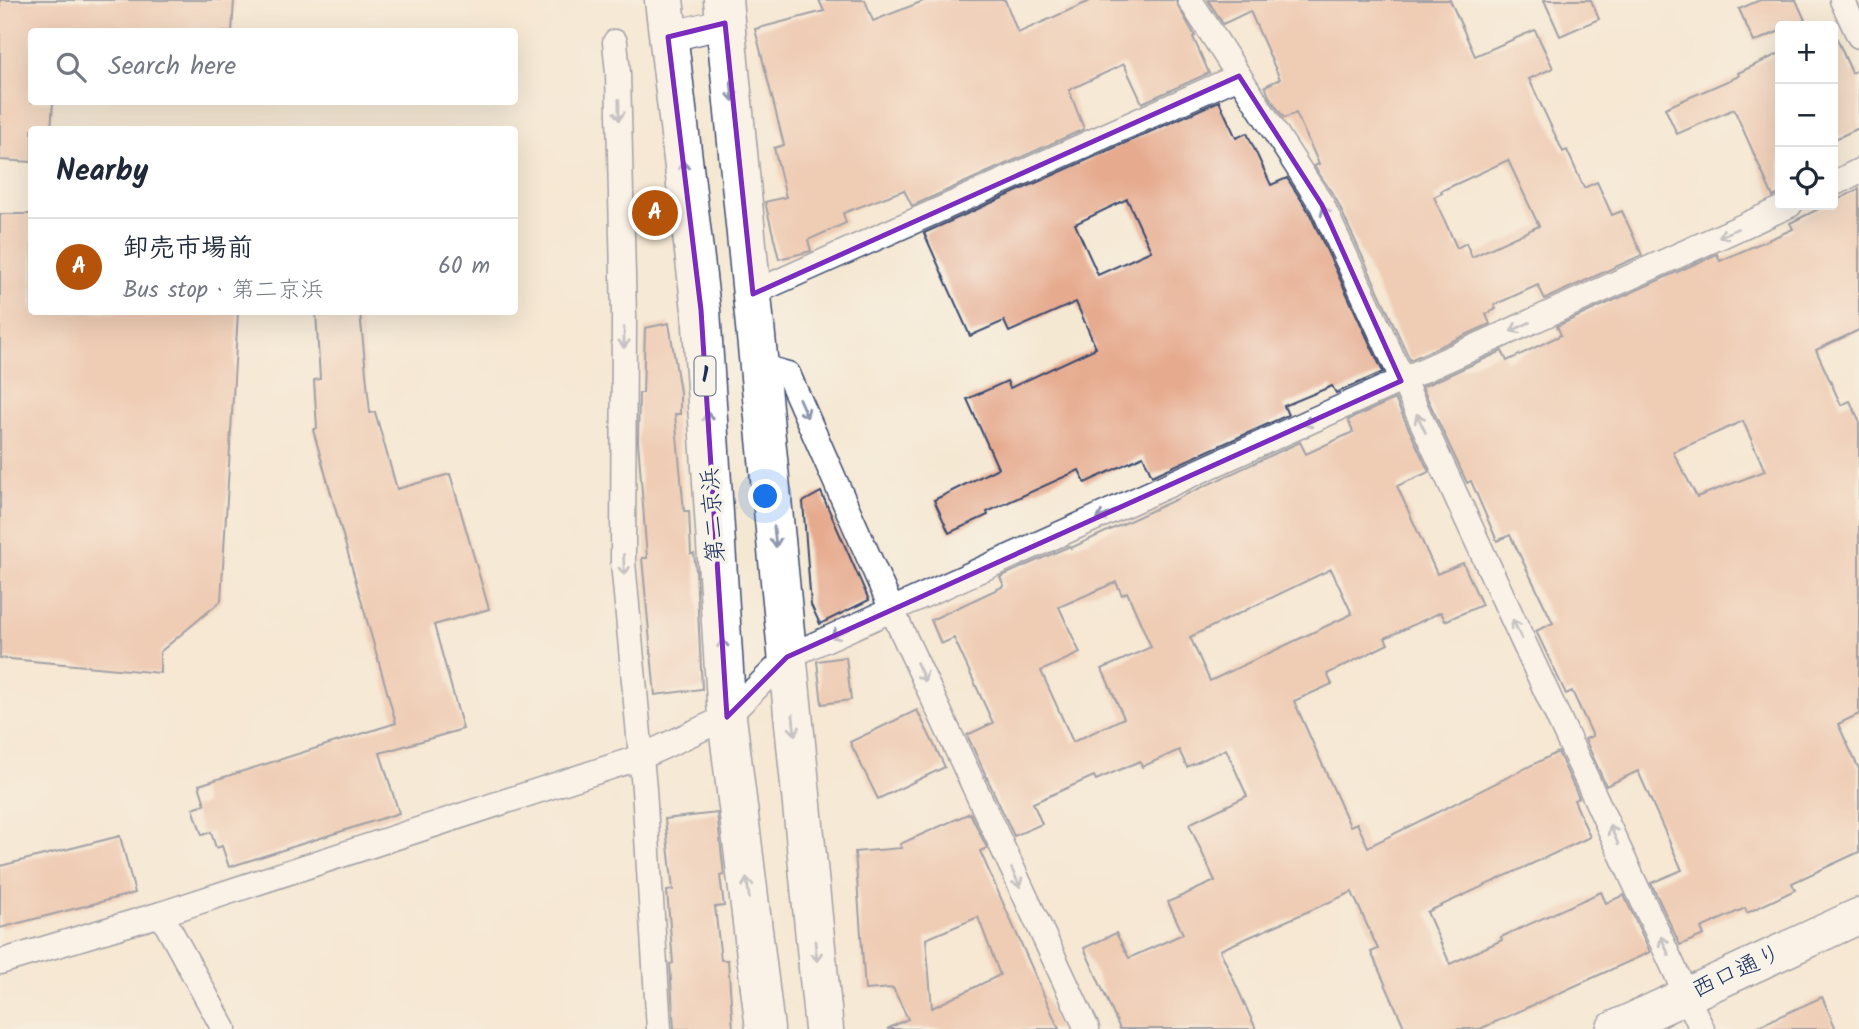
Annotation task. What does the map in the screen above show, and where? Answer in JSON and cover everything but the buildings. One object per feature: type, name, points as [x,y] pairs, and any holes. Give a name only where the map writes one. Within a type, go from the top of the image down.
[{"type":"highway","points":[[724,11],[824,1029]]},
{"type":"highway","name":"第二京浜","points":[[666,18],[701,310],[727,717],[765,1029]]},
{"type":"main road","name":"西口通り","points":[[1614,1029],[1859,916]]},
{"type":"street","points":[[1190,0],[1322,205],[1702,1029]]},
{"type":"street","points":[[1842,0],[1859,36]]},
{"type":"street","points":[[666,18],[724,11]]},
{"type":"street","points":[[615,42],[624,316],[623,562],[641,757],[659,1029]]},
{"type":"street","points":[[753,293],[1239,76]]},
{"type":"street","points":[[1838,182],[1859,171]]},
{"type":"street","points":[[0,961],[161,914],[641,757],[727,717],[787,657],[1779,210]]},
{"type":"street","points":[[759,366],[788,374],[892,610],[1087,1029]]},
{"type":"street","points":[[161,914],[224,1029]]},
{"type":"highlighted area","points":[[725,23],[753,294],[1239,76],[1322,205],[1401,381],[787,657],[727,717],[701,310],[668,37]]},
{"type":"place","name":"卸売市場前","points":[[655,213]]}]
